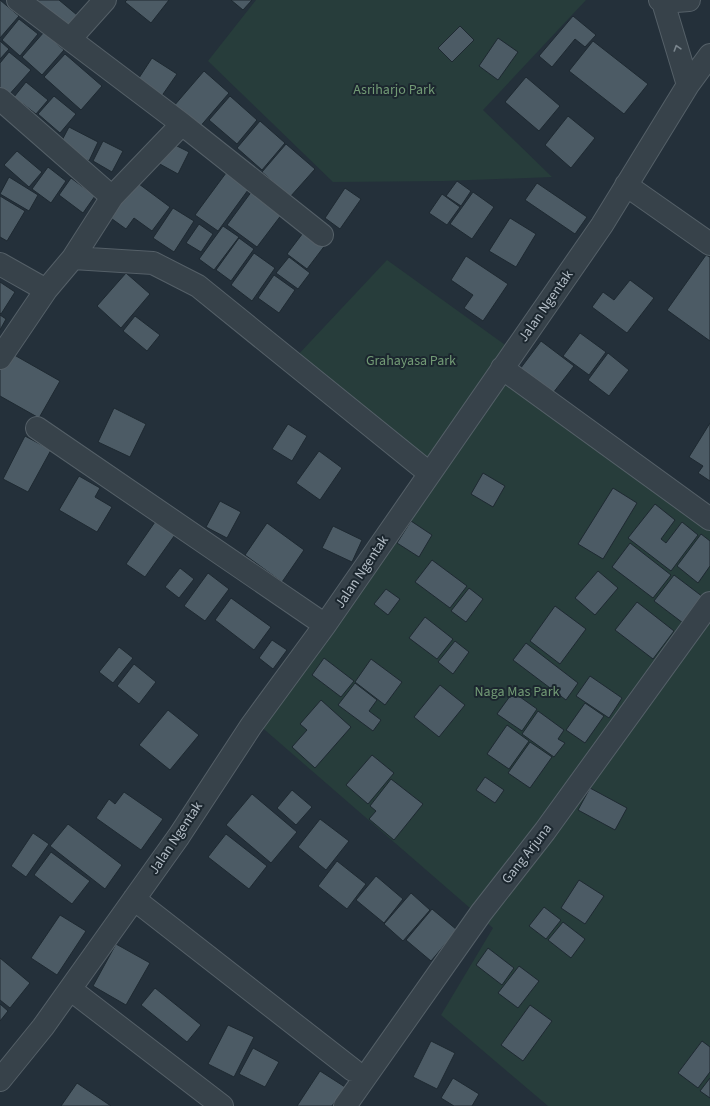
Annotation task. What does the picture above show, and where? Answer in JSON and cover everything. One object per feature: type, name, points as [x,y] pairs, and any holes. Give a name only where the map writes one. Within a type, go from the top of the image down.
[{"type":"street","points":[[18,0],[182,124],[322,236]]},
{"type":"street","points":[[70,39],[106,0]]},
{"type":"street","points":[[688,85],[662,1],[689,0]]},
{"type":"street","name":"Jalan Ngentak","points":[[4,1068],[43,1027],[179,836],[251,726],[325,625],[602,225],[688,85],[710,55]]},
{"type":"street","points":[[0,99],[112,197]]},
{"type":"street","points":[[0,358],[46,290],[73,258],[112,197],[182,124]]},
{"type":"street","points":[[626,185],[710,244]]},
{"type":"street","points":[[73,258],[153,263],[198,286],[429,473]]},
{"type":"street","points":[[0,264],[46,290]]},
{"type":"street","points":[[502,368],[710,519]]},
{"type":"street","points":[[37,428],[325,625]]},
{"type":"street","name":"Gang Arjuna","points":[[344,1106],[481,913],[545,831],[710,604]]},
{"type":"street","points":[[134,899],[353,1070]]},
{"type":"street","points":[[70,989],[222,1106]]},
{"type":"green space","name":"Asriharjo Park","points":[[256,0],[586,0],[483,110],[552,177],[444,181],[333,182],[208,61]]},
{"type":"green space","name":"Grahayasa Park","points":[[387,260],[508,347],[427,460],[296,357]]},
{"type":"green space","name":"Naga Mas Park","points":[[504,372],[710,521],[710,1106],[548,1106],[441,1015],[493,928],[258,724]]},
{"type":"building","points":[[0,0],[19,16],[0,38]]},
{"type":"building","points":[[34,0],[59,0],[77,15],[66,28]]},
{"type":"building","points":[[127,0],[169,0],[151,23],[125,2]]},
{"type":"building","points":[[231,0],[252,0],[243,10]]},
{"type":"building","points":[[573,16],[596,35],[585,47],[575,39],[552,67],[539,56]]},
{"type":"building","points":[[19,19],[38,34],[20,56],[2,40]]},
{"type":"building","points":[[460,26],[474,40],[452,62],[438,48]]},
{"type":"building","points":[[44,32],[64,50],[42,75],[22,57]]},
{"type":"building","points":[[498,38],[518,52],[498,80],[479,66]]},
{"type":"building","points":[[0,41],[9,49],[0,59]]},
{"type":"building","points":[[593,41],[648,84],[624,114],[569,71]]},
{"type":"building","points":[[9,52],[31,70],[7,97],[0,92],[0,63]]},
{"type":"building","points":[[65,54],[102,86],[81,110],[44,77]]},
{"type":"building","points":[[152,58],[177,74],[161,97],[137,81]]},
{"type":"building","points":[[204,71],[229,93],[198,129],[173,107]]},
{"type":"building","points":[[526,77],[560,106],[539,131],[505,102]]},
{"type":"building","points":[[26,82],[48,100],[36,114],[14,97]]},
{"type":"building","points":[[54,96],[76,114],[60,133],[38,114]]},
{"type":"building","points":[[230,96],[257,120],[237,144],[209,120]]},
{"type":"building","points":[[568,116],[595,138],[571,168],[545,145]]},
{"type":"building","points":[[260,121],[285,143],[262,170],[237,148]]},
{"type":"building","points":[[69,127],[98,142],[89,161],[59,146]]},
{"type":"building","points":[[103,141],[123,151],[112,172],[93,161]]},
{"type":"building","points":[[169,142],[189,152],[178,174],[158,163]]},
{"type":"building","points":[[286,144],[315,169],[290,197],[262,172]]},
{"type":"building","points":[[17,151],[42,172],[29,187],[4,165]]},
{"type":"building","points":[[48,167],[66,181],[51,203],[32,189]]},
{"type":"building","points":[[226,173],[248,190],[218,231],[195,215]]},
{"type":"building","points":[[9,177],[38,195],[29,211],[0,194]]},
{"type":"building","points":[[71,178],[95,196],[83,213],[59,195]]},
{"type":"building","points":[[135,181],[170,207],[152,231],[134,218],[126,229],[108,216]]},
{"type":"building","points":[[457,181],[471,191],[461,206],[446,196]]},
{"type":"building","points":[[537,183],[587,217],[575,234],[525,200]]},
{"type":"building","points":[[345,188],[361,199],[340,229],[325,218]]},
{"type":"building","points":[[252,191],[282,214],[257,247],[227,225]]},
{"type":"building","points":[[473,192],[494,207],[472,239],[450,224]]},
{"type":"building","points":[[442,194],[460,207],[447,225],[429,213]]},
{"type":"building","points":[[0,196],[25,211],[7,241],[0,237]]},
{"type":"building","points":[[173,208],[194,221],[174,252],[153,238]]},
{"type":"building","points":[[510,218],[536,234],[516,267],[489,251]]},
{"type":"building","points":[[199,224],[213,234],[201,252],[186,243]]},
{"type":"building","points":[[223,226],[239,237],[214,270],[199,259]]},
{"type":"building","points":[[306,229],[326,244],[307,269],[287,254]]},
{"type":"building","points":[[239,238],[254,249],[231,281],[216,270]]},
{"type":"building","points":[[254,253],[275,268],[252,301],[231,285]]},
{"type":"building","points":[[706,255],[710,257],[710,341],[667,310]]},
{"type":"building","points":[[466,256],[508,284],[483,321],[464,308],[473,295],[451,280]]},
{"type":"building","points":[[289,257],[310,273],[298,289],[276,273]]},
{"type":"building","points":[[126,273],[150,294],[121,328],[97,306]]},
{"type":"building","points":[[274,275],[295,290],[279,313],[258,298]]},
{"type":"building","points":[[630,280],[654,298],[627,333],[592,307],[603,292],[614,300]]},
{"type":"building","points":[[0,282],[15,292],[1,314],[0,313]]},
{"type":"building","points":[[0,315],[6,319],[0,330]]},
{"type":"building","points":[[135,316],[160,335],[147,351],[123,331]]},
{"type":"building","points":[[580,333],[606,352],[589,375],[563,356]]},
{"type":"building","points":[[541,341],[574,366],[553,393],[520,369]]},
{"type":"building","points":[[9,352],[60,381],[39,418],[0,396],[0,368]]},
{"type":"building","points":[[608,353],[629,370],[609,396],[588,380]]},
{"type":"building","points":[[114,408],[146,424],[130,457],[98,442]]},
{"type":"building","points":[[710,423],[710,481],[698,473],[703,466],[689,457]]},
{"type":"building","points":[[288,424],[307,436],[292,461],[272,449]]},
{"type":"building","points":[[25,436],[51,450],[28,492],[3,479]]},
{"type":"building","points":[[319,451],[342,468],[320,500],[296,483]]},
{"type":"building","points":[[483,473],[505,486],[493,507],[471,494]]},
{"type":"building","points":[[79,476],[100,488],[95,497],[112,507],[97,532],[59,510]]},
{"type":"building","points":[[613,488],[637,503],[603,559],[578,544]]},
{"type":"building","points":[[220,501],[241,512],[227,538],[206,527]]},
{"type":"building","points":[[655,504],[675,520],[661,539],[666,543],[682,522],[698,535],[671,571],[628,538]]},
{"type":"building","points":[[157,519],[177,532],[145,577],[126,564]]},
{"type":"building","points":[[411,521],[432,535],[419,557],[397,543]]},
{"type":"building","points":[[267,523],[304,550],[282,582],[245,555]]},
{"type":"building","points":[[333,526],[362,540],[352,562],[322,548]]},
{"type":"building","points":[[701,534],[710,541],[710,566],[698,583],[677,566]]},
{"type":"building","points":[[630,543],[671,575],[653,598],[612,567]]},
{"type":"building","points":[[432,560],[467,586],[450,608],[415,582]]},
{"type":"building","points":[[180,568],[194,579],[179,598],[165,587]]},
{"type":"building","points":[[598,571],[618,588],[595,615],[575,598]]},
{"type":"building","points":[[208,573],[229,589],[205,621],[184,606]]},
{"type":"building","points":[[674,575],[703,597],[683,623],[654,601]]},
{"type":"building","points":[[469,588],[483,599],[466,622],[451,611]]},
{"type":"building","points":[[386,589],[400,599],[388,615],[374,604]]},
{"type":"building","points":[[231,598],[271,627],[254,650],[215,620]]},
{"type":"building","points":[[637,602],[674,631],[653,659],[615,630]]},
{"type":"building","points":[[555,606],[586,629],[560,664],[530,641]]},
{"type":"building","points":[[425,617],[453,639],[437,659],[409,638]]},
{"type":"building","points":[[272,640],[287,650],[273,669],[259,658]]},
{"type":"building","points":[[455,641],[469,652],[453,674],[438,662]]},
{"type":"building","points":[[526,643],[578,683],[566,700],[513,660]]},
{"type":"building","points":[[119,647],[133,658],[113,683],[99,672]]},
{"type":"building","points":[[324,658],[354,681],[341,697],[312,675]]},
{"type":"building","points":[[371,659],[402,682],[385,705],[355,682]]},
{"type":"building","points":[[134,664],[156,682],[139,704],[117,686]]},
{"type":"building","points":[[590,676],[622,698],[609,718],[576,696]]},
{"type":"building","points":[[355,683],[377,700],[369,711],[381,720],[373,731],[338,705]]},
{"type":"building","points":[[440,685],[465,705],[439,737],[414,717]]},
{"type":"building","points":[[513,692],[537,709],[522,731],[497,714]]},
{"type":"building","points":[[321,700],[351,727],[315,768],[292,747],[307,730],[300,724]]},
{"type":"building","points":[[585,703],[604,716],[585,743],[566,730]]},
{"type":"building","points":[[168,710],[199,735],[170,770],[139,745]]},
{"type":"building","points":[[538,711],[564,730],[558,739],[565,743],[554,757],[522,734]]},
{"type":"building","points":[[507,725],[529,741],[509,769],[487,754]]},
{"type":"building","points":[[530,742],[552,757],[530,788],[508,773]]},
{"type":"building","points":[[372,755],[394,773],[368,804],[346,785]]},
{"type":"building","points":[[485,777],[504,790],[495,803],[476,790]]},
{"type":"building","points":[[391,779],[423,804],[394,840],[369,819],[376,811],[370,806]]},
{"type":"building","points":[[590,788],[627,808],[615,830],[578,810]]},
{"type":"building","points":[[292,790],[312,807],[296,825],[277,808]]},
{"type":"building","points":[[124,792],[163,819],[141,850],[96,818],[109,799],[115,804]]},
{"type":"building","points":[[252,794],[297,832],[271,863],[226,825]]},
{"type":"building","points":[[320,819],[349,841],[326,870],[298,847]]},
{"type":"building","points":[[68,824],[122,865],[105,889],[50,846]]},
{"type":"building","points":[[33,833],[49,844],[26,877],[11,866]]},
{"type":"building","points":[[226,834],[267,866],[249,889],[208,857]]},
{"type":"building","points":[[51,852],[90,881],[72,904],[34,875]]},
{"type":"building","points":[[337,861],[366,884],[347,909],[318,886]]},
{"type":"building","points":[[376,876],[403,899],[384,923],[356,900]]},
{"type":"building","points":[[579,880],[604,896],[585,924],[561,908]]},
{"type":"building","points":[[411,893],[430,910],[403,941],[384,924]]},
{"type":"building","points":[[544,907],[561,920],[546,939],[529,926]]},
{"type":"building","points":[[432,909],[457,930],[431,961],[406,940]]},
{"type":"building","points":[[60,915],[86,931],[57,975],[31,958]]},
{"type":"building","points":[[563,922],[585,939],[571,958],[548,940]]},
{"type":"building","points":[[116,944],[150,963],[126,1005],[93,986]]},
{"type":"building","points":[[488,948],[514,968],[502,985],[476,965]]},
{"type":"building","points":[[0,958],[30,983],[10,1008],[0,1000]]},
{"type":"building","points":[[519,966],[539,981],[518,1008],[498,993]]},
{"type":"building","points":[[155,988],[201,1025],[187,1042],[141,1005]]},
{"type":"building","points":[[0,1004],[8,1011],[0,1021]]},
{"type":"building","points":[[530,1005],[552,1021],[523,1061],[501,1045]]},
{"type":"building","points":[[228,1025],[254,1037],[234,1077],[208,1064]]},
{"type":"building","points":[[431,1041],[455,1053],[437,1089],[413,1077]]},
{"type":"building","points":[[702,1041],[710,1047],[710,1072],[698,1088],[678,1073]]},
{"type":"building","points":[[253,1048],[279,1062],[265,1087],[239,1074]]},
{"type":"building","points":[[320,1071],[345,1087],[332,1106],[297,1106]]},
{"type":"building","points":[[453,1078],[479,1094],[472,1106],[454,1106],[441,1098]]},
{"type":"building","points":[[710,1078],[710,1098],[700,1091]]},
{"type":"building","points":[[77,1083],[111,1106],[61,1106]]}]
